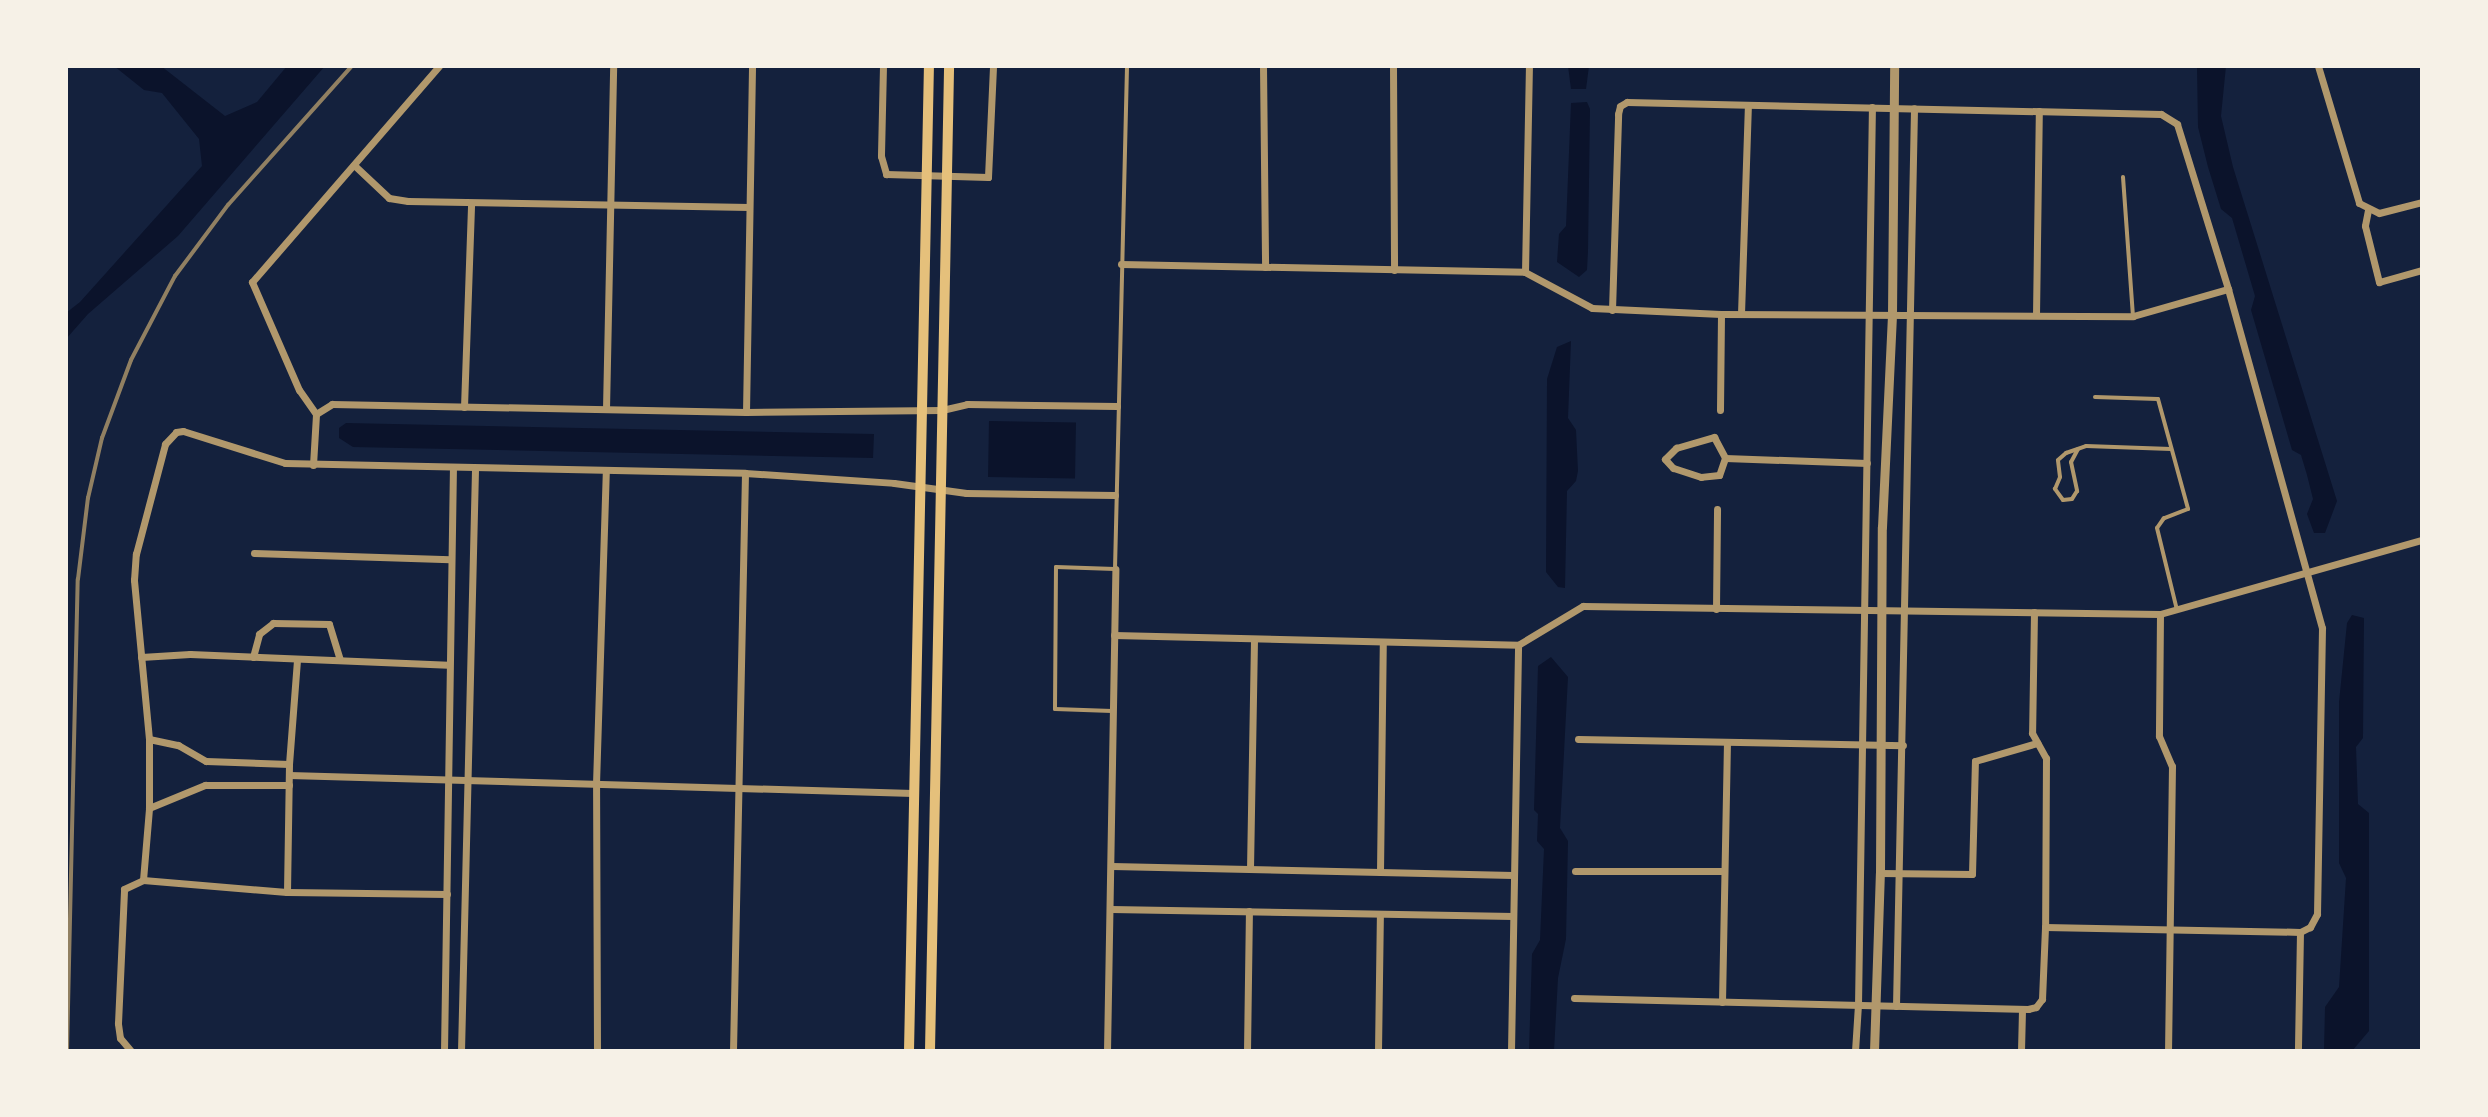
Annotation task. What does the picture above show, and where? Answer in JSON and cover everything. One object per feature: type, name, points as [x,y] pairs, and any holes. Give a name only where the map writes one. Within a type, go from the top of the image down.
[{"type":"main road","points":[[909,1051],[929,66]]},
{"type":"main road","points":[[930,1051],[949,66]]},
{"type":"street","points":[[313,465],[316,414],[299,390],[253,287],[254,278],[439,66]]},
{"type":"street","points":[[606,409],[613,66]]},
{"type":"street","points":[[746,412],[752,66]]},
{"type":"street","points":[[883,66],[881,156],[886,174],[988,177],[993,66]]},
{"type":"street","points":[[1263,66],[1265,267]]},
{"type":"street","points":[[1393,66],[1394,270]]},
{"type":"street","points":[[1525,272],[1529,66]]},
{"type":"street","points":[[1874,1051],[1880,873],[1881,609],[1892,315],[1894,66]]},
{"type":"street","points":[[2318,66],[2355,195],[2368,210],[2391,211],[2422,202]]},
{"type":"street","points":[[1612,310],[1615,166],[1620,106],[1627,102],[2161,114],[2177,124],[2228,289],[2323,633],[2317,914],[2310,927],[2300,932],[2045,927]]},
{"type":"street","points":[[1741,314],[1748,105]]},
{"type":"street","points":[[1855,1051],[1863,744],[1872,107]]},
{"type":"street","points":[[1896,1006],[1907,610],[1914,108]]},
{"type":"street","points":[[2036,315],[2039,111]]},
{"type":"street","points":[[354,165],[389,198],[471,203],[749,207]]},
{"type":"street","points":[[464,407],[471,203]]},
{"type":"street","points":[[2368,210],[2365,226],[2379,282],[2422,270]]},
{"type":"street","points":[[1121,264],[1525,272],[1592,308],[1721,314],[2133,316],[2228,289]]},
{"type":"street","points":[[1720,410],[1721,314]]},
{"type":"street","points":[[316,414],[332,404],[746,412],[942,410],[967,404],[1117,406]]},
{"type":"street","points":[[143,880],[149,808],[149,739],[134,580],[136,554],[165,444],[168,438],[183,431],[285,463],[313,465],[745,473],[941,491],[1115,495]]},
{"type":"street","points":[[1714,437],[1725,458],[1719,475],[1701,477],[1673,468],[1665,459],[1676,448],[1714,437]]},
{"type":"street","points":[[1725,458],[1867,463]]},
{"type":"street","points":[[444,1051],[453,468]]},
{"type":"street","points":[[461,1051],[475,468]]},
{"type":"street","points":[[597,1051],[596,784],[606,471]]},
{"type":"street","points":[[733,1051],[745,473]]},
{"type":"street","points":[[1716,609],[1717,509]]},
{"type":"street","points":[[1114,635],[1518,645],[1583,606],[1864,613],[1881,609],[2160,614],[2422,540]]},
{"type":"street","points":[[254,553],[450,559]]},
{"type":"street","points":[[1107,1051],[1115,569]]},
{"type":"street","points":[[1574,998],[2036,1007],[2042,999],[2045,927],[2046,758],[2032,733],[2034,612]]},
{"type":"street","points":[[2160,614],[2159,736],[2172,766],[2168,1051]]},
{"type":"street","points":[[253,657],[259,634],[273,623],[329,624],[340,659]]},
{"type":"street","points":[[1250,869],[1254,640]]},
{"type":"street","points":[[1380,872],[1383,642]]},
{"type":"street","points":[[1511,1051],[1518,645]]},
{"type":"street","points":[[141,657],[340,659],[448,665]]},
{"type":"street","points":[[287,892],[289,764],[297,660]]},
{"type":"street","points":[[149,739],[178,745],[206,761],[289,764]]},
{"type":"street","points":[[1578,739],[1903,745]]},
{"type":"street","points":[[1722,1002],[1727,742]]},
{"type":"street","points":[[1880,873],[1972,874],[1975,761],[2037,743]]},
{"type":"street","points":[[289,775],[739,791],[913,793]]},
{"type":"street","points":[[149,808],[205,785],[289,785]]},
{"type":"street","points":[[1112,866],[1513,875]]},
{"type":"street","points":[[1575,871],[1723,871]]},
{"type":"street","points":[[131,1051],[120,1038],[118,1023],[124,889],[143,880],[287,892],[447,894]]},
{"type":"street","points":[[1111,909],[1513,916]]},
{"type":"street","points":[[1247,1051],[1249,911]]},
{"type":"street","points":[[1378,1051],[1380,914]]},
{"type":"street","points":[[2298,1051],[2300,932]]},
{"type":"street","points":[[2021,1051],[2022,1009]]},
{"type":"lane","points":[[1112,711],[1055,709],[1056,567],[1115,569],[1127,66]]},
{"type":"lane","points":[[2123,177],[2133,316]]},
{"type":"lane","points":[[2095,397],[2158,399],[2188,509],[2164,518],[2157,528],[2177,610]]},
{"type":"lane","points":[[2078,449],[2071,462],[2077,491],[2072,499],[2063,500],[2055,489],[2060,477],[2058,460],[2078,449],[2171,449]]},
{"type":"water","points":[[114,66],[161,66],[225,116],[257,102],[287,66],[325,66],[178,236],[88,314],[66,339],[66,313],[80,302],[202,166],[199,139],[162,93],[144,90]]},
{"type":"water","points":[[1568,66],[1589,66],[1586,89],[1571,89]]},
{"type":"water","points":[[2197,66],[2226,66],[2221,116],[2233,167],[2337,501],[2325,533],[2314,533],[2307,514],[2313,499],[2307,475],[2301,455],[2292,450],[2251,310],[2255,296],[2232,218],[2221,209],[2208,167],[2198,127]]},
{"type":"water","points":[[1587,102],[1590,109],[1588,251],[1587,270],[1579,277],[1557,262],[1559,234],[1566,226],[1571,103]]},
{"type":"water","points":[[1571,341],[1568,418],[1576,430],[1578,471],[1576,481],[1567,491],[1565,588],[1558,587],[1546,572],[1547,379],[1557,347]]},
{"type":"water","points":[[989,421],[1076,423],[1075,479],[988,477]]},
{"type":"water","points":[[346,423],[874,434],[873,458],[353,447],[339,438],[339,428]]},
{"type":"water","points":[[2352,615],[2364,618],[2363,738],[2356,747],[2358,804],[2369,813],[2369,1031],[2352,1051],[2324,1051],[2325,1007],[2339,987],[2346,878],[2339,863],[2339,702],[2347,623]]},
{"type":"water","points":[[1551,657],[1568,677],[1560,828],[1568,841],[1566,939],[1558,978],[1554,1051],[1529,1051],[1532,954],[1540,940],[1544,849],[1537,841],[1538,814],[1534,810],[1538,666]]},
{"type":"railway","points":[[67,1051],[78,579],[88,498],[102,438],[131,360],[175,276],[228,205],[352,66]]}]
